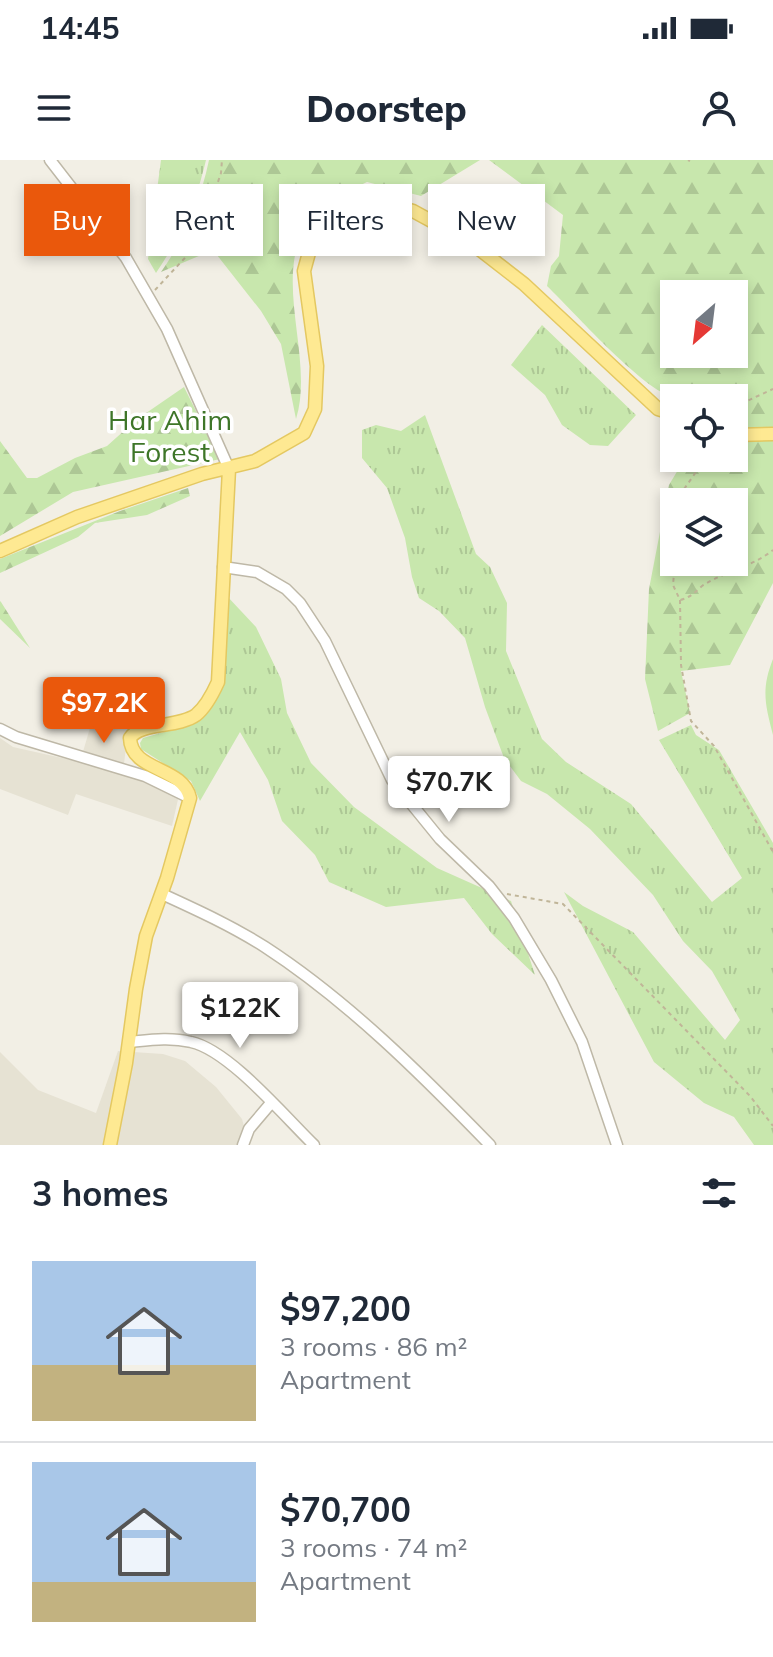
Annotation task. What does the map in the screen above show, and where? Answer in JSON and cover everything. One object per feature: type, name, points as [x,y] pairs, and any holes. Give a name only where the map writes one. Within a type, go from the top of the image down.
[{"type":"main road","points":[[0,551],[77,517],[202,474],[255,461],[304,433],[315,409],[317,366],[304,271],[313,238],[332,213],[368,199],[413,211],[470,242],[524,284],[660,410]]},
{"type":"main road","points":[[748,435],[773,434]]},
{"type":"main road","points":[[110,1145],[146,936],[162,894],[190,798],[179,781],[139,759],[131,749],[130,738],[139,730],[180,723],[196,715],[214,690],[220,667],[229,469]]},
{"type":"street","points":[[50,160],[126,258],[167,329],[229,469]]},
{"type":"street","points":[[223,567],[257,572],[286,589],[300,603],[325,641],[392,780],[440,839],[494,892],[514,918],[551,980],[582,1042],[617,1145]]},
{"type":"street","points":[[0,729],[16,737],[145,776],[190,798]]},
{"type":"street","points":[[162,894],[231,927],[312,981],[374,1032],[490,1145]]},
{"type":"street","points":[[129,1042],[169,1038],[194,1042],[230,1063],[314,1145]]},
{"type":"street","points":[[243,1145],[249,1129],[271,1103]]},
{"type":"path","points":[[148,296],[196,246],[221,173],[222,160]]},
{"type":"path","points":[[748,401],[773,389]]},
{"type":"path","points":[[680,600],[688,598],[724,573],[749,564],[773,550]]},
{"type":"path","points":[[674,576],[673,585],[680,600],[681,665],[691,721],[714,746],[773,852]]},
{"type":"path","points":[[494,892],[563,904],[750,1096],[773,1126]]},
{"type":"shaded area","points":[[92,721],[128,729],[123,773],[179,795],[172,826],[76,794],[68,815],[0,789],[0,738],[13,747],[80,762]]},
{"type":"shaded area","points":[[118,1051],[163,1054],[185,1061],[216,1087],[242,1119],[249,1145],[0,1145],[0,1052],[38,1090],[96,1113]]},
{"type":"green space","points":[[161,160],[206,160],[199,184],[158,184]]},
{"type":"green space","points":[[209,160],[480,160],[441,184],[428,184],[428,192],[421,196],[412,194],[412,184],[279,184],[279,256],[296,256],[294,308],[301,393],[296,419],[281,344],[261,311],[218,256],[263,256],[263,184],[203,184]]},
{"type":"green space","points":[[489,160],[773,160],[773,583],[730,665],[681,671],[690,713],[658,731],[645,679],[649,589],[660,532],[660,576],[748,576],[748,488],[668,488],[669,485],[677,472],[748,472],[748,384],[660,384],[658,390],[625,364],[547,286],[551,266],[559,256],[563,215],[545,202],[545,184],[521,184]]},
{"type":"green space","points":[[148,256],[166,256],[156,273]]},
{"type":"green space","points":[[171,256],[199,256],[161,272]]},
{"type":"green space","points":[[542,325],[636,415],[608,446],[590,445],[562,425],[545,395],[511,365]]},
{"type":"green space","name":"Har Ahim Forest","points":[[184,387],[220,459],[73,492],[0,536],[0,441],[27,478],[37,478],[107,446],[136,420]]},
{"type":"green space","points":[[425,415],[476,554],[490,567],[507,603],[506,651],[542,739],[566,762],[631,804],[712,902],[742,878],[659,740],[691,725],[696,735],[719,750],[773,843],[773,1145],[754,1145],[734,1117],[704,1103],[654,1062],[564,892],[583,906],[633,932],[725,1040],[740,1020],[712,971],[683,941],[653,895],[590,829],[547,794],[521,781],[504,758],[465,638],[439,611],[419,598],[405,538],[387,488],[362,458],[362,430],[376,425],[401,431]]},
{"type":"green space","name":"Har Ahim Forest","points":[[188,488],[190,496],[147,515],[95,523],[78,537],[0,573],[0,559],[120,511]]},
{"type":"green space","points":[[226,595],[256,627],[281,679],[287,713],[311,763],[354,807],[437,868],[511,901],[535,975],[492,934],[464,898],[386,907],[329,882],[315,855],[282,821],[268,780],[240,732],[200,801],[191,781],[141,749],[143,738],[185,726],[220,689],[225,670]]},
{"type":"green space","points":[[1,602],[30,648],[0,619]]},
{"type":"green space","points":[[773,659],[773,735],[766,697]]}]
